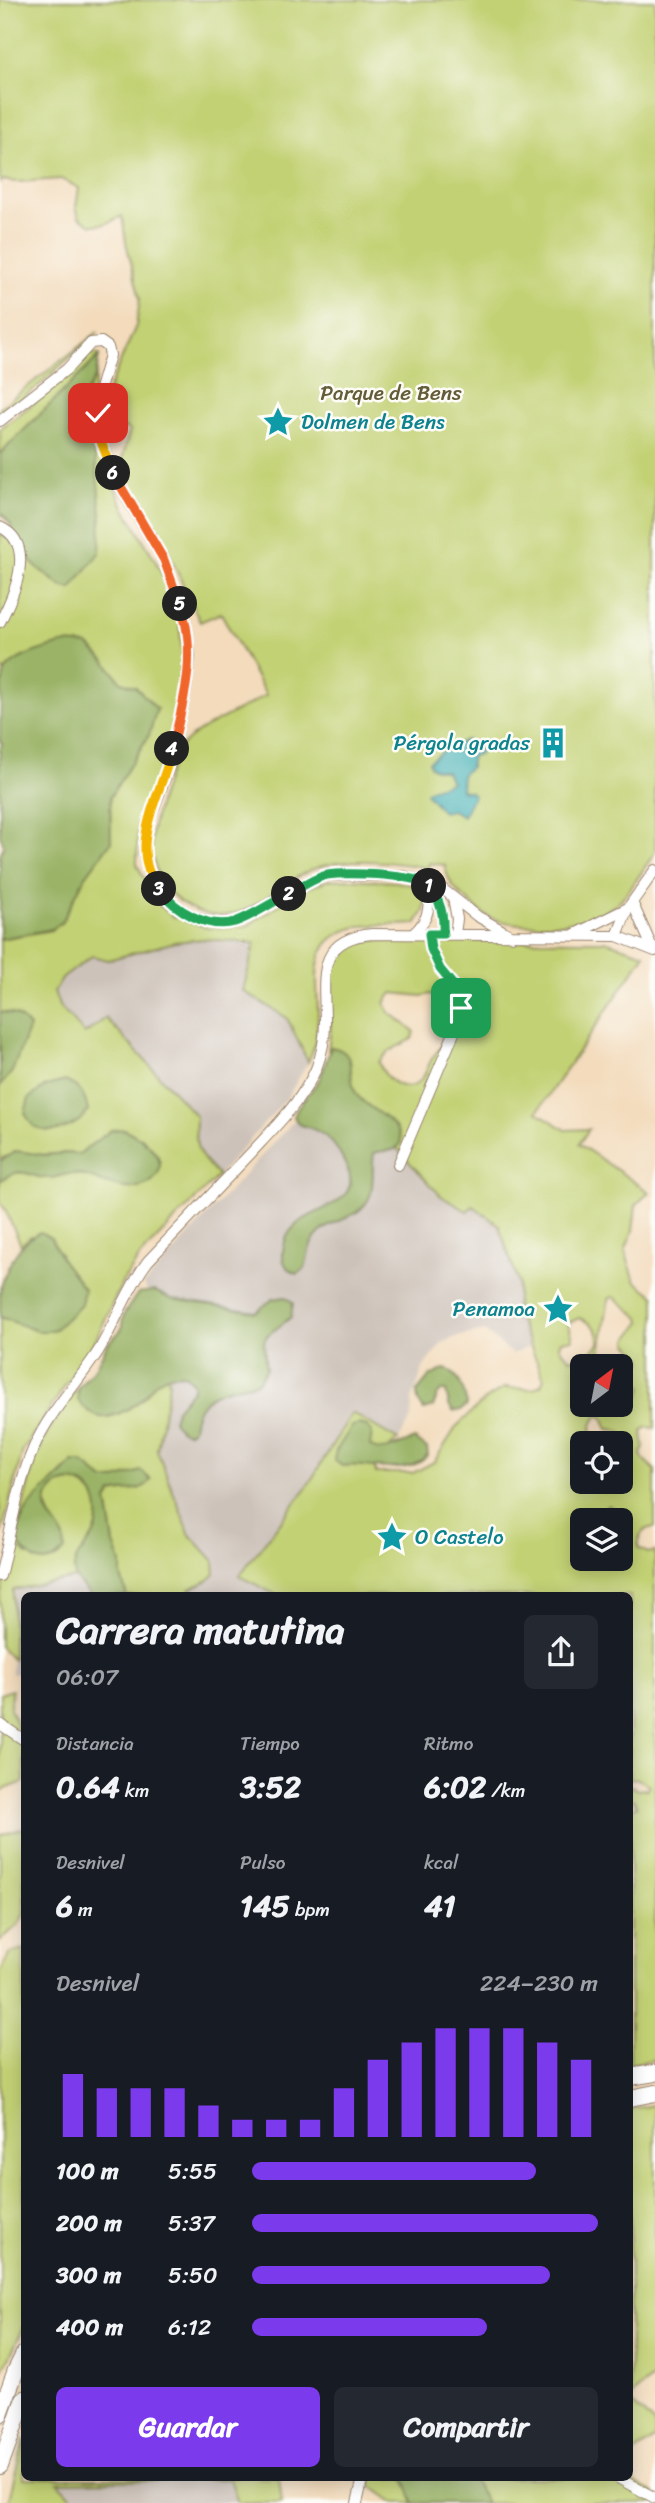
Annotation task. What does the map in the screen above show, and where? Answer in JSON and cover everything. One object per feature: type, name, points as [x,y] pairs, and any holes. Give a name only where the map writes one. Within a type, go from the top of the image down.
[{"type":"highway","points":[[633,2077],[655,2073]]},
{"type":"highway","points":[[633,2097],[655,2093]]},
{"type":"highway","points":[[0,2414],[21,2360]]},
{"type":"highway","points":[[0,2466],[21,2407]]},
{"type":"street","points":[[0,421],[67,369],[91,343],[101,342],[108,347],[110,355],[99,401],[100,439],[122,490],[164,560],[185,618],[190,656],[186,689],[168,770],[147,826],[144,853],[152,880],[168,901],[193,917],[215,923],[235,922],[325,875],[404,876],[440,887],[477,916],[512,936]]},
{"type":"street","points":[[0,527],[17,543],[21,567],[10,603],[0,622]]},
{"type":"street","points":[[617,936],[630,905],[655,870]]},
{"type":"street","points":[[413,934],[429,914],[430,902],[425,881]]},
{"type":"street","points":[[425,881],[437,896],[442,909],[443,934]]},
{"type":"street","points":[[453,896],[457,919],[455,934]]},
{"type":"street","points":[[574,934],[630,905]]},
{"type":"street","points":[[630,905],[655,949]]},
{"type":"street","points":[[398,1165],[454,1034],[461,1008],[454,986],[440,969],[431,949],[429,934]]},
{"type":"street","points":[[0,1576],[20,1488],[35,1446],[58,1405],[100,1347],[134,1280],[148,1261],[281,1119],[315,1072],[325,1035],[324,971],[331,954],[342,943],[361,935],[574,934],[617,936],[655,949]]},
{"type":"street","points":[[0,1724],[21,1738]]},
{"type":"street","points":[[357,2503],[362,2481]]},
{"type":"street","points":[[624,2481],[655,2498]]},
{"type":"shaded area","points":[[203,939],[255,943],[243,991],[287,1018],[308,1062],[287,1098],[218,1176],[199,1155],[195,1140],[196,1115],[106,1019],[86,1034],[59,1006],[54,992],[63,978],[92,956],[108,960],[175,942]]},
{"type":"shaded area","points":[[303,1111],[397,1149],[441,1196],[467,1211],[473,1206],[499,1225],[518,1283],[516,1312],[529,1347],[512,1354],[485,1331],[442,1343],[424,1366],[412,1399],[411,1419],[398,1440],[352,1413],[305,1490],[239,1576],[270,1592],[191,1592],[189,1589],[209,1580],[215,1574],[214,1561],[190,1536],[157,1450],[169,1384],[163,1324],[144,1284]]},
{"type":"shaded area","points":[[76,1578],[88,1592],[21,1592],[21,1672],[12,1674],[13,1590]]},
{"type":"shaded area","points":[[231,2481],[238,2503],[78,2503],[57,2482]]},
{"type":"green space","name":"Parque de Bens","points":[[0,0],[655,0],[655,853],[614,906],[594,916],[562,923],[511,923],[484,914],[452,885],[445,865],[429,863],[428,868],[362,861],[322,866],[306,872],[261,901],[231,915],[214,916],[197,911],[173,896],[162,881],[152,855],[153,827],[169,771],[180,748],[207,727],[266,695],[221,613],[200,622],[170,556],[126,485],[119,470],[130,430],[120,426],[115,438],[109,438],[107,432],[105,397],[136,326],[140,299],[122,216],[105,224],[92,225],[79,217],[76,207],[79,188],[62,179],[0,182]]},
{"type":"green space","points":[[98,332],[37,387],[0,415],[0,408]]},
{"type":"green space","points":[[96,353],[99,356],[0,454],[0,429],[51,390],[89,355]]},
{"type":"green space","points":[[99,356],[96,375],[83,399],[95,455],[101,513],[100,552],[71,589],[61,586],[35,566],[13,543],[11,525],[0,512],[0,454]]},
{"type":"green space","points":[[96,375],[92,404],[94,435],[101,458],[178,608],[184,670],[170,741],[138,827],[137,864],[154,899],[172,916],[208,928],[247,926],[299,892],[327,880],[350,879],[416,886],[425,896],[424,911],[416,924],[357,927],[330,940],[319,961],[317,1027],[308,1062],[287,1018],[243,991],[255,943],[203,939],[175,942],[108,960],[92,956],[63,978],[54,991],[59,1006],[85,1034],[106,1018],[196,1116],[198,1149],[218,1176],[141,1255],[122,1283],[96,1339],[23,1450],[0,1539],[0,1317],[16,1323],[84,1289],[62,1260],[60,1253],[31,1236],[21,1245],[0,1203],[0,1181],[21,1172],[46,1176],[71,1174],[87,1176],[124,1188],[158,1156],[142,1138],[111,1130],[79,1154],[4,1157],[0,1161],[0,1086],[29,1027],[11,1013],[0,1012],[0,939],[52,930],[62,921],[85,877],[111,842],[110,797],[149,735],[136,687],[121,682],[105,661],[23,657],[4,671],[0,670],[0,533],[7,538],[95,455],[83,399]]},
{"type":"green space","points":[[66,643],[88,645],[121,682],[136,687],[157,709],[149,735],[110,797],[111,842],[85,877],[62,922],[52,929],[0,939],[0,854],[4,846],[0,835],[0,714],[3,677],[5,671],[16,661],[32,653]]},
{"type":"green space","points":[[361,940],[605,941],[645,954],[537,1112],[566,1130],[589,1129],[579,1144],[649,1192],[636,1205],[633,1231],[625,1251],[635,1281],[655,1296],[655,1428],[647,1427],[642,1431],[644,1447],[641,1453],[643,1459],[655,1470],[655,1527],[644,1531],[640,1536],[638,1548],[648,1553],[655,1551],[655,2060],[633,2064],[633,1808],[637,1807],[633,1800],[633,1787],[638,1790],[647,1789],[649,1786],[633,1778],[633,1592],[270,1592],[239,1576],[305,1490],[352,1413],[398,1440],[373,1463],[376,1473],[413,1473],[434,1462],[457,1426],[484,1401],[504,1388],[533,1389],[541,1385],[544,1378],[516,1312],[518,1283],[499,1225],[473,1206],[467,1211],[441,1196],[397,1149],[401,1143],[394,1128],[357,1095],[352,1087],[351,1062],[348,1057],[331,1047],[328,1052],[331,1023],[330,979],[340,953]],"holes":[[[392,993],[422,996],[431,994],[453,1009],[452,1023],[448,1035],[423,1077],[411,1086],[404,1086],[391,1081],[379,1062],[390,1051],[412,1039],[414,1031],[389,1012],[385,1003]]]},
{"type":"green space","points":[[0,1012],[16,1016],[29,1027],[12,1072],[0,1086]]},
{"type":"green space","points":[[331,1047],[346,1054],[357,1095],[396,1128],[401,1143],[392,1150],[374,1153],[371,1191],[365,1205],[316,1237],[305,1266],[297,1274],[286,1266],[283,1257],[285,1240],[300,1222],[340,1199],[347,1192],[350,1183],[348,1169],[329,1139],[300,1125],[294,1117],[298,1107],[320,1079]]},
{"type":"green space","points":[[65,1081],[81,1092],[88,1111],[78,1121],[64,1128],[49,1131],[35,1127],[25,1113],[29,1098],[46,1086]]},
{"type":"green space","points":[[124,1129],[147,1144],[158,1157],[159,1172],[144,1186],[126,1188],[73,1174],[43,1178],[22,1172],[9,1175],[0,1181],[0,1161],[16,1151],[45,1155],[79,1154],[111,1130]]},
{"type":"green space","points":[[40,1232],[51,1238],[62,1260],[84,1289],[81,1305],[53,1331],[37,1331],[0,1317],[0,1293],[9,1267],[25,1243]]},
{"type":"green space","points":[[155,1291],[171,1299],[256,1312],[273,1299],[285,1297],[293,1303],[291,1317],[264,1341],[266,1369],[258,1382],[225,1390],[207,1399],[195,1416],[193,1429],[187,1433],[173,1421],[176,1409],[193,1389],[193,1383],[185,1374],[162,1378],[136,1404],[112,1416],[100,1417],[93,1414],[78,1400],[78,1388],[95,1368],[107,1345],[121,1330],[124,1314],[138,1293]]},
{"type":"green space","points":[[445,1369],[458,1379],[467,1405],[461,1410],[453,1411],[446,1391],[441,1391],[433,1407],[424,1410],[418,1401],[417,1392],[430,1376]]},
{"type":"green space","points":[[168,1375],[169,1384],[157,1450],[190,1535],[214,1561],[215,1574],[190,1589],[192,1592],[126,1592],[107,1500],[112,1493],[130,1490],[132,1475],[104,1480],[91,1469],[73,1462],[35,1499],[18,1527],[34,1462],[48,1431],[78,1388],[78,1400],[145,1396],[155,1382]]},
{"type":"green space","points":[[352,1426],[367,1426],[372,1432],[370,1446],[375,1449],[386,1449],[415,1439],[427,1448],[428,1455],[420,1462],[399,1468],[342,1466],[334,1460],[336,1451]]},
{"type":"green space","points":[[73,1462],[82,1462],[104,1480],[113,1480],[141,1471],[151,1480],[138,1489],[112,1493],[107,1500],[126,1592],[87,1592],[75,1576],[76,1560],[93,1536],[98,1520],[94,1496],[83,1485],[70,1481],[59,1484],[46,1502],[46,1508],[64,1539],[65,1550],[57,1557],[50,1561],[38,1561],[26,1553],[15,1540],[24,1514],[38,1496]]},
{"type":"green space","points":[[73,1481],[88,1490],[97,1502],[98,1516],[94,1534],[77,1560],[76,1578],[13,1590],[13,1660],[0,1646],[0,1597],[15,1540],[27,1555],[64,1538],[49,1512],[47,1496],[60,1484]]},
{"type":"green space","points":[[12,1690],[10,1709],[21,1732],[21,1783],[0,1791],[0,1694]]},
{"type":"green space","points":[[21,1829],[21,1920],[0,1941],[0,1835]]},
{"type":"green space","points":[[21,1950],[21,2333],[0,2376],[0,1973],[10,1953]]},
{"type":"green space","points":[[655,2105],[655,2376],[633,2394],[633,2109]]},
{"type":"green space","points":[[633,2405],[655,2424],[655,2438],[633,2455]]},
{"type":"green space","points":[[21,2451],[21,2481],[115,2481],[58,2482],[78,2503],[8,2503]]},
{"type":"green space","points":[[231,2481],[279,2481],[282,2503],[238,2503]]},
{"type":"green space","points":[[364,2481],[405,2481],[414,2503],[395,2503]]},
{"type":"green space","points":[[405,2481],[474,2481],[486,2503],[414,2503]]},
{"type":"green space","points":[[474,2481],[630,2481],[655,2493],[655,2503],[486,2503]]},
{"type":"water","points":[[466,740],[481,750],[479,754],[472,756],[470,767],[462,774],[461,790],[474,795],[463,816],[452,810],[443,812],[426,793],[451,782],[446,771],[433,768],[429,762]]},
{"type":"place","name":"Dolmen de Bens","points":[[278,422]]},
{"type":"place","name":"Pérgola gradas","points":[[553,743]]},
{"type":"place","name":"Penamoa","points":[[558,1309]]},
{"type":"place","name":"O Castelo","points":[[392,1537]]},
{"type":"route","points":[[98,413],[100,439],[109,463],[164,560],[185,618],[190,656],[186,689],[168,770],[147,826],[144,853],[152,880],[168,901],[193,917],[215,923],[235,922],[325,875],[404,876],[425,881],[437,896],[444,921],[443,934],[429,934],[431,949],[440,969],[454,986],[461,1008]]}]
